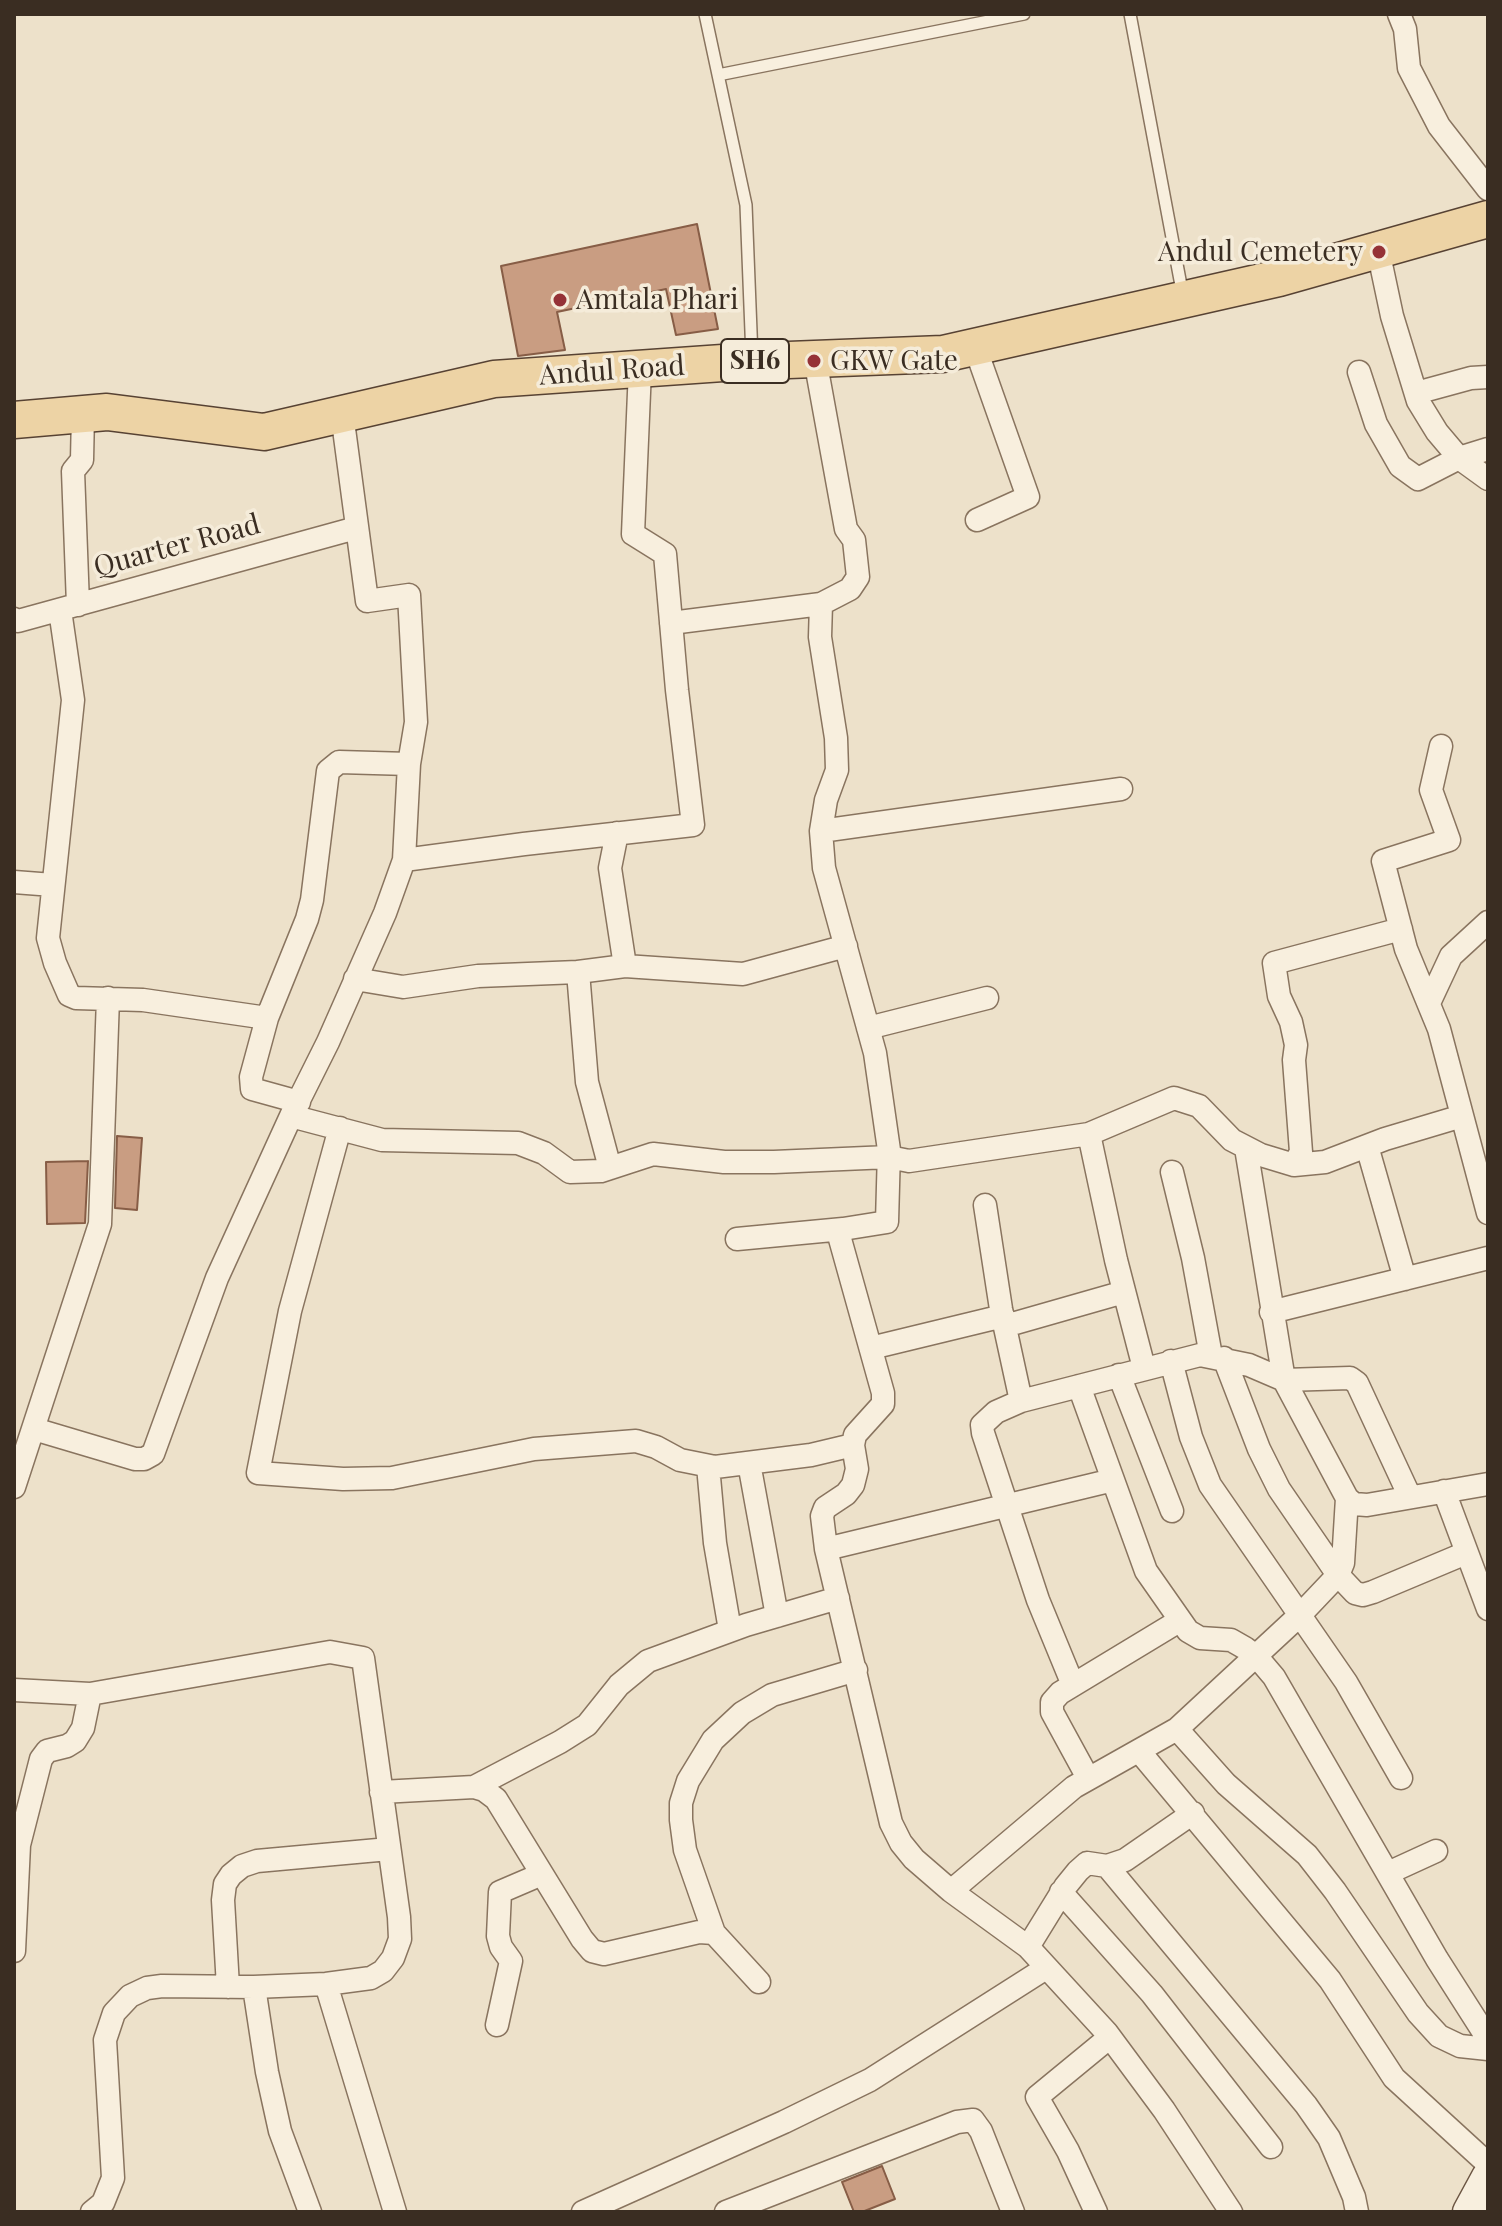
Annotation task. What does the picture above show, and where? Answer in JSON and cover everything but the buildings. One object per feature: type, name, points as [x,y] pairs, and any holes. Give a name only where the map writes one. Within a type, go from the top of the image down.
[{"type":"main road","name":"Andul Road","points":[[14,420],[107,412],[264,432],[494,379],[752,361],[943,354],[1279,278],[1488,219]]},
{"type":"street","points":[[1399,14],[1405,29],[1409,68],[1439,126],[1488,189]]},
{"type":"street","points":[[1378,250],[1392,316],[1416,393],[1437,432],[1459,458],[1488,479]]},
{"type":"street","points":[[975,347],[1028,497],[977,520]]},
{"type":"street","points":[[671,623],[821,604],[850,589],[858,577],[854,540],[846,529],[815,359]]},
{"type":"street","points":[[404,860],[693,825],[665,554],[633,534],[640,369]]},
{"type":"street","points":[[1359,372],[1376,424],[1400,466],[1418,479],[1459,458],[1488,449]]},
{"type":"street","points":[[1416,393],[1471,378],[1488,377]]},
{"type":"street","points":[[83,414],[82,460],[73,471],[69,607],[73,700],[48,938],[55,963],[69,995],[76,998],[143,1000],[267,1018]]},
{"type":"street","points":[[34,1429],[135,1459],[144,1459],[153,1454],[221,1267],[385,913],[404,860],[409,764],[416,722],[409,595],[367,601],[342,414]]},
{"type":"street","name":"Quarter Road","points":[[14,619],[18,621],[356,528]]},
{"type":"street","points":[[737,1239],[887,1222],[889,1157],[875,1053],[824,868],[821,831],[826,800],[837,770],[836,738],[820,637],[821,604]]},
{"type":"street","points":[[1441,746],[1431,790],[1449,840],[1383,861],[1401,929],[1439,1029],[1488,1213]]},
{"type":"street","points":[[409,764],[339,762],[328,771],[312,900],[267,1018],[251,1077],[252,1089],[340,1128],[382,1140],[518,1143],[544,1153],[570,1172],[610,1168],[653,1154],[724,1162],[889,1157],[909,1161],[1089,1134],[1174,1098],[1199,1106],[1232,1140],[1246,1148],[1294,1165],[1325,1162],[1462,1116]]},
{"type":"street","points":[[821,831],[1121,789]]},
{"type":"street","points":[[617,833],[610,868],[625,966]]},
{"type":"street","points":[[14,882],[53,885]]},
{"type":"street","points":[[1429,1003],[1451,956],[1488,922]]},
{"type":"street","points":[[1294,1165],[1301,1152],[1294,1060],[1296,1045],[1291,1022],[1279,996],[1274,963],[1401,929]]},
{"type":"street","points":[[355,979],[403,987],[478,976],[578,972],[625,966],[743,974],[846,946]]},
{"type":"street","points":[[578,972],[587,1082],[610,1168]]},
{"type":"street","points":[[14,1487],[100,1224],[108,998]]},
{"type":"street","points":[[868,1028],[987,998]]},
{"type":"street","points":[[340,1128],[290,1311],[258,1473],[343,1479],[392,1478],[534,1449],[636,1441],[656,1447],[680,1460],[708,1466],[811,1455],[853,1445]]},
{"type":"street","points":[[1089,1134],[1144,1368]]},
{"type":"street","points":[[1367,1146],[1405,1279]]},
{"type":"street","points":[[1246,1148],[1284,1380],[1347,1498],[1354,1504],[1367,1505],[1488,1484]]},
{"type":"street","points":[[1172,1172],[1218,1357],[1279,1489],[1338,1575],[1355,1593],[1363,1595],[1466,1553]]},
{"type":"street","points":[[985,1205],[1021,1401]]},
{"type":"street","points":[[843,1229],[840,1239],[883,1393],[883,1404],[855,1435],[853,1445],[857,1469],[853,1485],[846,1494],[825,1508],[822,1516],[826,1549],[891,1823],[914,1859],[951,1891],[1028,1947],[1110,2037],[1164,2110],[1231,2212]]},
{"type":"street","points":[[1271,1312],[1488,1258]]},
{"type":"street","points":[[871,1348],[1124,1292]]},
{"type":"street","points":[[1073,1685],[1038,1600],[982,1425],[996,1412],[1021,1401],[1200,1355],[1249,1365],[1284,1380],[1350,1378],[1357,1383],[1410,1497]]},
{"type":"street","points":[[1171,1361],[1191,1437],[1210,1485],[1346,1682],[1401,1778]]},
{"type":"street","points":[[1119,1375],[1172,1511]]},
{"type":"street","points":[[1079,1386],[1146,1571],[1188,1631],[1200,1638],[1231,1640],[1257,1657],[1290,1701],[1437,1959],[1488,2039]]},
{"type":"street","points":[[749,1463],[777,1616]]},
{"type":"street","points":[[708,1466],[715,1543],[730,1630]]},
{"type":"street","points":[[826,1549],[1113,1480]]},
{"type":"street","points":[[1444,1491],[1488,1609]]},
{"type":"street","points":[[951,1891],[1088,1778],[1177,1729],[1301,1614],[1338,1575],[1343,1563],[1347,1498]]},
{"type":"street","points":[[474,1787],[587,1725],[619,1685],[648,1661],[730,1630],[838,1598]]},
{"type":"street","points":[[1088,1778],[1052,1712],[1052,1702],[1060,1693],[1179,1621]]},
{"type":"street","points":[[14,1690],[90,1694],[330,1652],[363,1658],[399,1917],[400,1939],[393,1958],[383,1971],[371,1978],[326,1984],[147,1988],[130,1996],[114,2013],[105,2040],[113,2178],[103,2203],[92,2212]]},
{"type":"street","points":[[759,1982],[714,1933],[685,1850],[681,1803],[688,1781],[713,1740],[742,1713],[772,1695],[856,1670]]},
{"type":"street","points":[[14,1951],[19,1845],[41,1759],[47,1751],[75,1741],[83,1728],[90,1694]]},
{"type":"street","points":[[1177,1729],[1226,1784],[1307,1855],[1418,2013],[1439,2036],[1460,2046],[1488,2049]]},
{"type":"street","points":[[1139,1751],[1330,1980],[1394,2078],[1488,2164]]},
{"type":"street","points":[[381,1792],[474,1787],[496,1799],[592,1951],[604,1954],[699,1932],[714,1933]]},
{"type":"street","points":[[1028,1947],[1061,1892],[1087,1863],[1107,1866],[1125,1860],[1193,1813]]},
{"type":"street","points":[[228,1987],[223,1900],[225,1884],[231,1875],[242,1866],[257,1861],[389,1849]]},
{"type":"street","points":[[1388,1873],[1436,1851]]},
{"type":"street","points":[[1107,1866],[1306,2105],[1329,2138],[1354,2197],[1357,2212]]},
{"type":"street","points":[[497,2025],[511,1961],[501,1947],[498,1936],[500,1892],[542,1874]]},
{"type":"street","points":[[1061,1892],[1152,1994],[1271,2147]]},
{"type":"street","points":[[583,2212],[870,2080],[1046,1968]]},
{"type":"street","points":[[326,1984],[395,2212]]},
{"type":"street","points":[[254,1987],[280,2131],[310,2212]]},
{"type":"street","points":[[1096,2212],[1068,2151],[1037,2097],[1110,2037]]},
{"type":"street","points":[[726,2212],[957,2122],[973,2120],[981,2131],[1013,2212]]},
{"type":"street","points":[[1469,2212],[1488,2177]]},
{"type":"lane","points":[[705,14],[746,205],[752,361]]},
{"type":"lane","points":[[718,75],[1024,14]]},
{"type":"lane","points":[[1130,14],[1184,300]]},
{"type":"place","name":"Andul Cemetery","points":[[1379,252]]},
{"type":"place","name":"Amtala Phari","points":[[560,300]]},
{"type":"place","name":"GKW Gate","points":[[814,361]]}]
